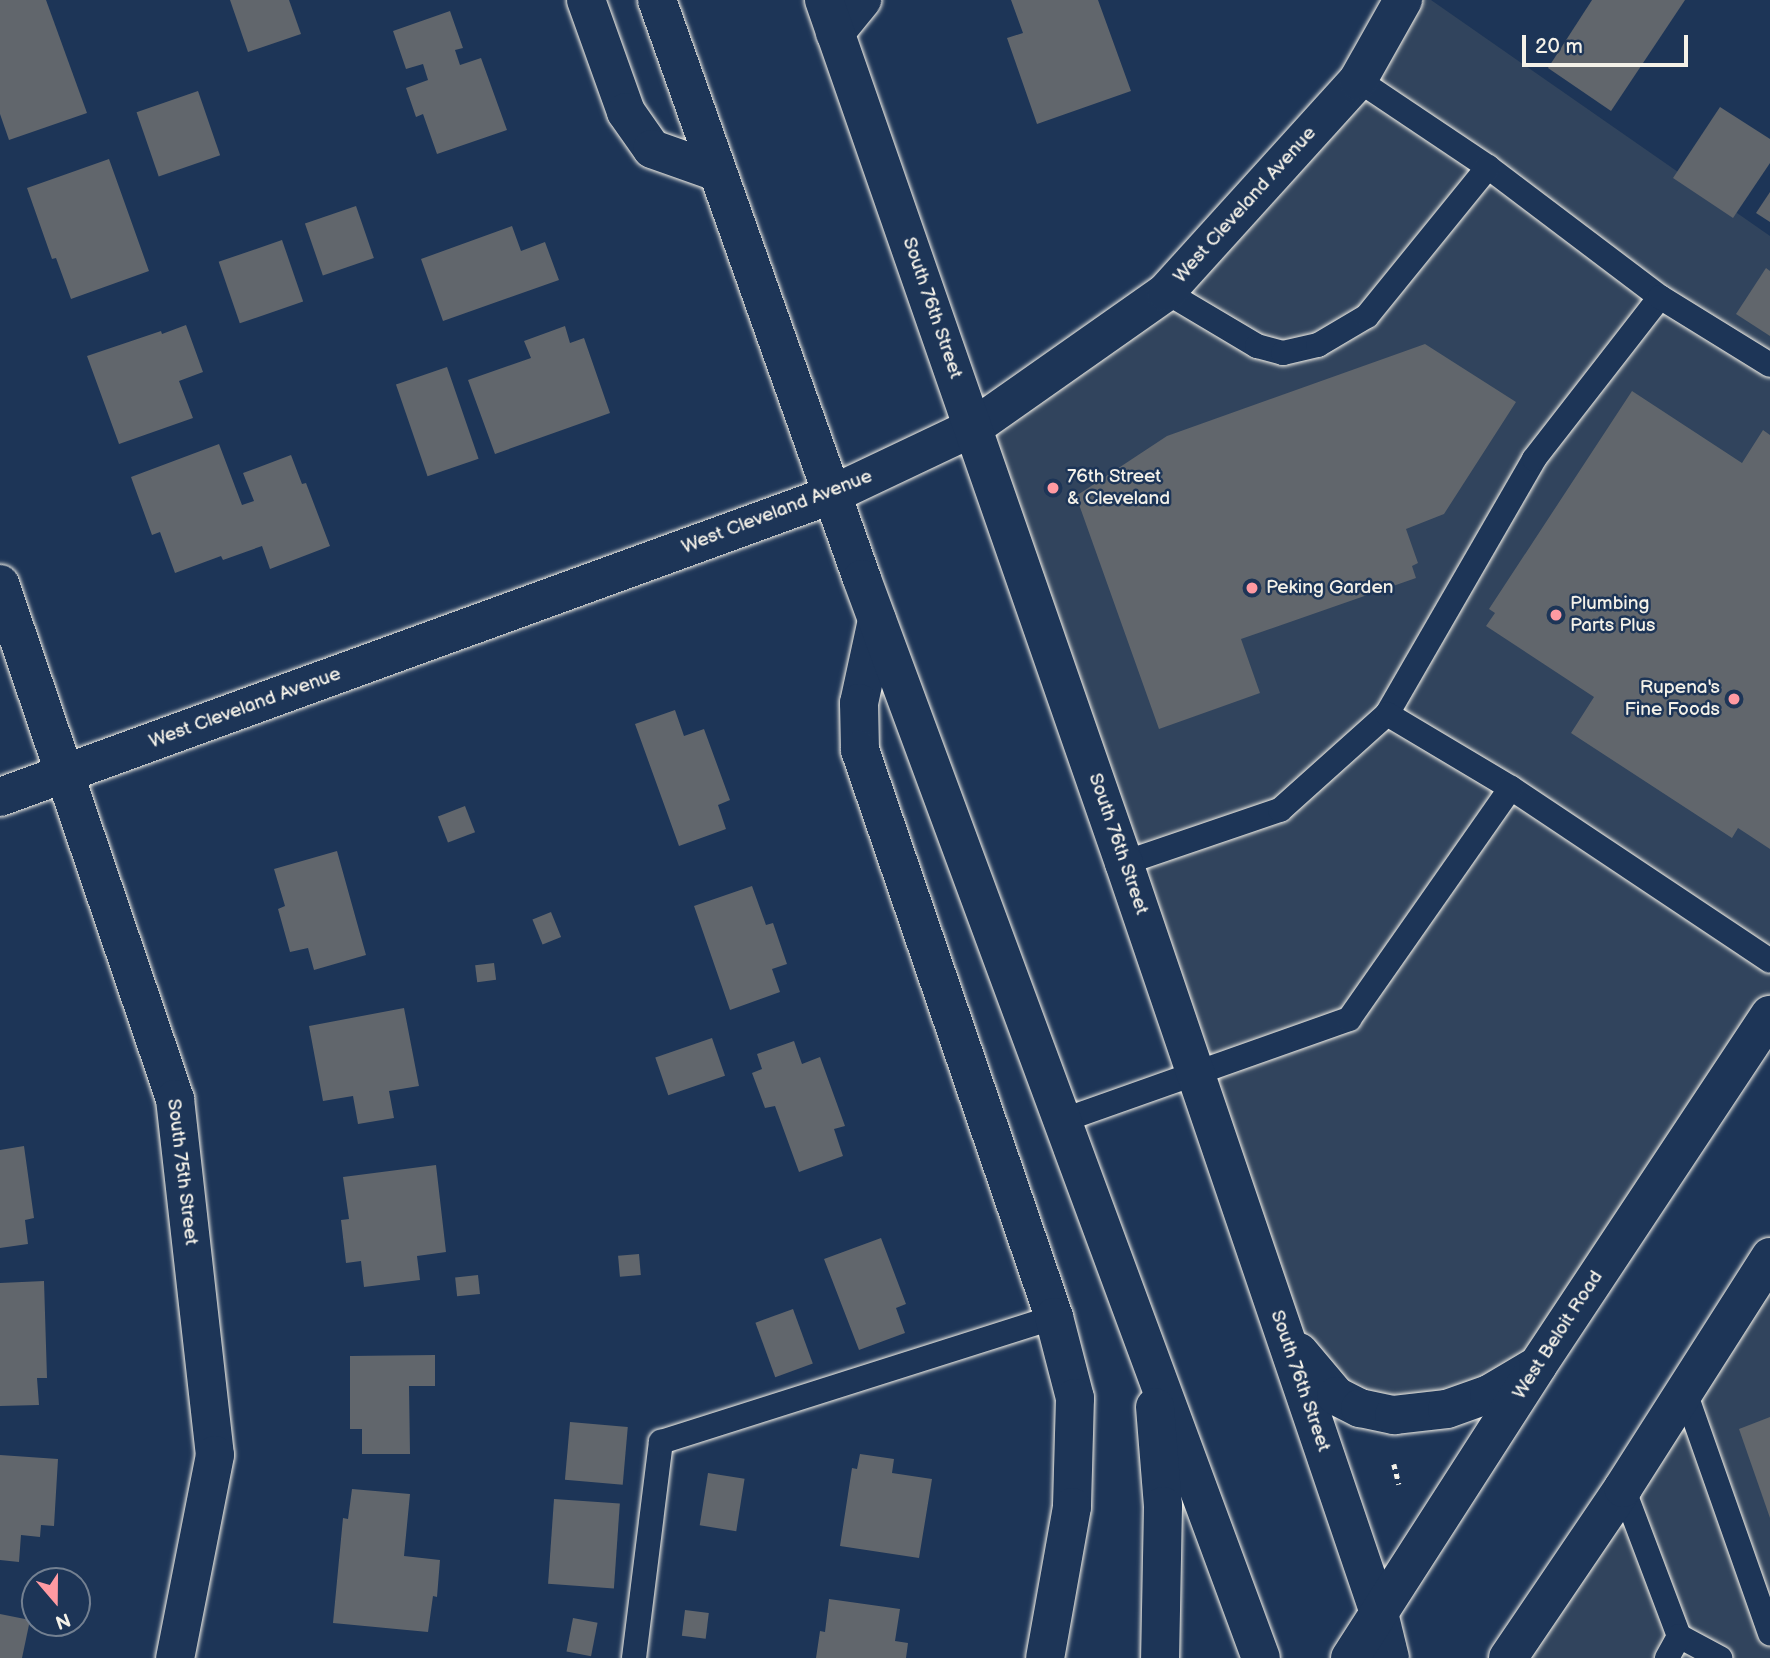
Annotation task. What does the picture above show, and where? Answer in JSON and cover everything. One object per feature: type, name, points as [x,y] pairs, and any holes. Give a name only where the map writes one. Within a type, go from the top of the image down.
[{"type":"main road","points":[[586,0],[626,112],[652,149],[717,172]]},
{"type":"main road","points":[[657,0],[831,495],[1261,1658]]},
{"type":"main road","name":"South 76th Street","points":[[862,0],[830,16],[1124,863],[1379,1613],[1390,1658]]},
{"type":"main road","name":"West Cleveland Avenue","points":[[0,797],[831,495],[974,427],[1166,292],[1358,80],[1404,0]]},
{"type":"main road","name":"South 75th Street","points":[[0,584],[175,1099],[215,1455],[175,1658]]},
{"type":"main road","points":[[877,620],[859,703],[860,750],[1066,1354],[1075,1398],[1072,1507],[1045,1658]]},
{"type":"main road","name":"West Beloit Road","points":[[1350,1658],[1538,1365],[1770,1015]]},
{"type":"main road","points":[[1508,1658],[1623,1489],[1770,1257]]},
{"type":"main road","points":[[1281,1325],[1308,1366],[1336,1396],[1360,1408],[1394,1415],[1447,1409],[1489,1394],[1538,1365]]},
{"type":"main road","points":[[1150,1360],[1163,1506],[1160,1658]]},
{"type":"lane","points":[[1358,80],[1489,167],[1660,296],[1770,365]]},
{"type":"lane","points":[[1166,292],[1256,346],[1283,353],[1318,345],[1367,316],[1489,167]]},
{"type":"lane","points":[[1124,863],[1280,810],[1387,714],[1534,459],[1660,296]]},
{"type":"lane","points":[[1387,714],[1511,788],[1770,961]]},
{"type":"lane","points":[[1061,1121],[1195,1076],[1349,1019],[1511,788]]},
{"type":"lane","points":[[634,1658],[661,1442],[1054,1318]]},
{"type":"lane","points":[[1685,1392],[1770,1634]]},
{"type":"lane","points":[[1623,1489],[1673,1647],[1720,1658]]},
{"type":"path","points":[[1386,1470],[1392,1459],[1399,1484]]},
{"type":"shaded area","points":[[1403,0],[1431,0],[1770,236],[1770,1015],[1505,1416],[1304,1392],[974,427],[1166,292]]},
{"type":"shaded area","points":[[1770,1257],[1770,1658],[1508,1658]]},
{"type":"building","points":[[0,0],[46,0],[87,113],[9,140],[0,114]]},
{"type":"building","points":[[230,0],[289,0],[301,34],[248,52]]},
{"type":"building","points":[[1011,0],[1098,0],[1131,91],[1037,124],[1007,38],[1023,33]]},
{"type":"building","points":[[1592,0],[1685,0],[1611,111],[1548,68]]},
{"type":"building","points":[[450,11],[463,48],[455,50],[460,65],[481,58],[507,130],[437,154],[423,114],[416,117],[406,88],[428,80],[423,64],[406,69],[393,31]]},
{"type":"building","points":[[198,91],[220,155],[159,176],[137,112]]},
{"type":"building","points":[[1720,107],[1770,139],[1770,163],[1733,218],[1673,178]]},
{"type":"building","points":[[109,159],[149,271],[71,299],[56,258],[52,259],[27,188]]},
{"type":"building","points":[[1770,192],[1770,222],[1756,213]]},
{"type":"building","points":[[356,206],[374,258],[323,276],[305,224]]},
{"type":"building","points":[[512,226],[521,251],[545,242],[559,280],[443,321],[421,259]]},
{"type":"building","points":[[282,240],[303,301],[240,323],[219,262]]},
{"type":"building","points":[[1766,268],[1770,271],[1770,336],[1736,314]]},
{"type":"building","points":[[186,325],[203,372],[179,381],[193,418],[119,444],[87,356]]},
{"type":"building","points":[[565,326],[570,343],[584,338],[610,413],[495,454],[468,380],[531,358],[524,341]]},
{"type":"building","points":[[1425,344],[1516,402],[1444,514],[1406,529],[1418,563],[1412,566],[1416,578],[1241,639],[1260,693],[1159,729],[1076,496],[1167,436]]},
{"type":"building","points":[[447,367],[479,459],[428,476],[396,385]]},
{"type":"building","points":[[1632,391],[1742,463],[1763,430],[1770,435],[1770,849],[1738,828],[1732,838],[1571,733],[1594,697],[1486,626],[1495,613],[1489,609]]},
{"type":"building","points":[[219,444],[242,505],[254,501],[243,473],[291,455],[302,484],[306,483],[330,546],[270,569],[262,546],[223,560],[221,556],[175,573],[160,532],[152,535],[131,477]]},
{"type":"building","points":[[675,710],[684,736],[704,729],[730,800],[718,805],[726,829],[679,846],[635,724]]},
{"type":"building","points":[[465,806],[475,832],[448,843],[438,816]]},
{"type":"building","points":[[337,851],[366,955],[314,970],[308,948],[290,952],[278,909],[285,906],[274,869]]},
{"type":"building","points":[[752,886],[766,925],[773,923],[787,964],[772,969],[780,992],[730,1010],[694,906]]},
{"type":"building","points":[[551,912],[561,937],[543,945],[532,919]]},
{"type":"building","points":[[494,963],[496,980],[477,982],[475,965]]},
{"type":"building","points":[[404,1008],[419,1086],[389,1091],[394,1118],[358,1124],[353,1096],[323,1101],[309,1026]]},
{"type":"building","points":[[712,1038],[725,1076],[668,1095],[655,1058]]},
{"type":"building","points":[[794,1041],[802,1064],[820,1057],[845,1126],[834,1129],[843,1156],[799,1172],[775,1106],[765,1108],[752,1073],[762,1069],[757,1054]]},
{"type":"building","points":[[24,1146],[34,1218],[25,1220],[28,1244],[0,1248],[0,1150]]},
{"type":"building","points":[[436,1165],[446,1252],[417,1256],[420,1280],[364,1287],[361,1261],[346,1263],[341,1220],[349,1219],[343,1177]]},
{"type":"building","points":[[881,1238],[906,1304],[896,1308],[905,1333],[859,1350],[824,1259]]},
{"type":"building","points":[[639,1254],[641,1275],[620,1277],[618,1256]]},
{"type":"building","points":[[478,1275],[480,1294],[457,1296],[455,1277]]},
{"type":"building","points":[[44,1281],[47,1378],[37,1378],[39,1405],[0,1406],[0,1283]]},
{"type":"building","points":[[793,1309],[813,1364],[775,1377],[755,1323]]},
{"type":"building","points":[[435,1355],[435,1386],[409,1386],[410,1454],[362,1454],[362,1429],[350,1429],[350,1356]]},
{"type":"building","points":[[1770,1417],[1770,1518],[1739,1429]]},
{"type":"building","points":[[570,1422],[628,1427],[623,1485],[565,1480]]},
{"type":"building","points":[[860,1454],[894,1459],[892,1473],[932,1479],[919,1558],[840,1546],[852,1468],[857,1469]]},
{"type":"building","points":[[0,1455],[58,1459],[54,1526],[41,1525],[40,1537],[21,1535],[19,1562],[0,1560]]},
{"type":"building","points":[[708,1473],[745,1479],[736,1531],[700,1525]]},
{"type":"building","points":[[352,1489],[410,1494],[404,1556],[440,1560],[437,1597],[433,1596],[428,1632],[333,1623],[343,1518],[348,1519]]},
{"type":"building","points":[[554,1499],[620,1504],[614,1588],[548,1584]]},
{"type":"building","points":[[829,1599],[900,1609],[895,1641],[908,1643],[906,1658],[816,1658],[820,1631],[825,1632]]},
{"type":"building","points":[[685,1610],[709,1613],[706,1639],[682,1636]]},
{"type":"building","points":[[0,1614],[21,1618],[21,1637],[26,1637],[22,1658],[0,1658]]},
{"type":"building","points":[[573,1618],[598,1623],[591,1656],[567,1651]]},
{"type":"place","name":"76th Street & Cleveland","points":[[1053,488]]},
{"type":"place","name":"Peking Garden","points":[[1252,588]]},
{"type":"place","name":"Plumbing Parts Plus","points":[[1556,615]]},
{"type":"place","name":"Rupena's Fine Foods","points":[[1734,699]]}]
